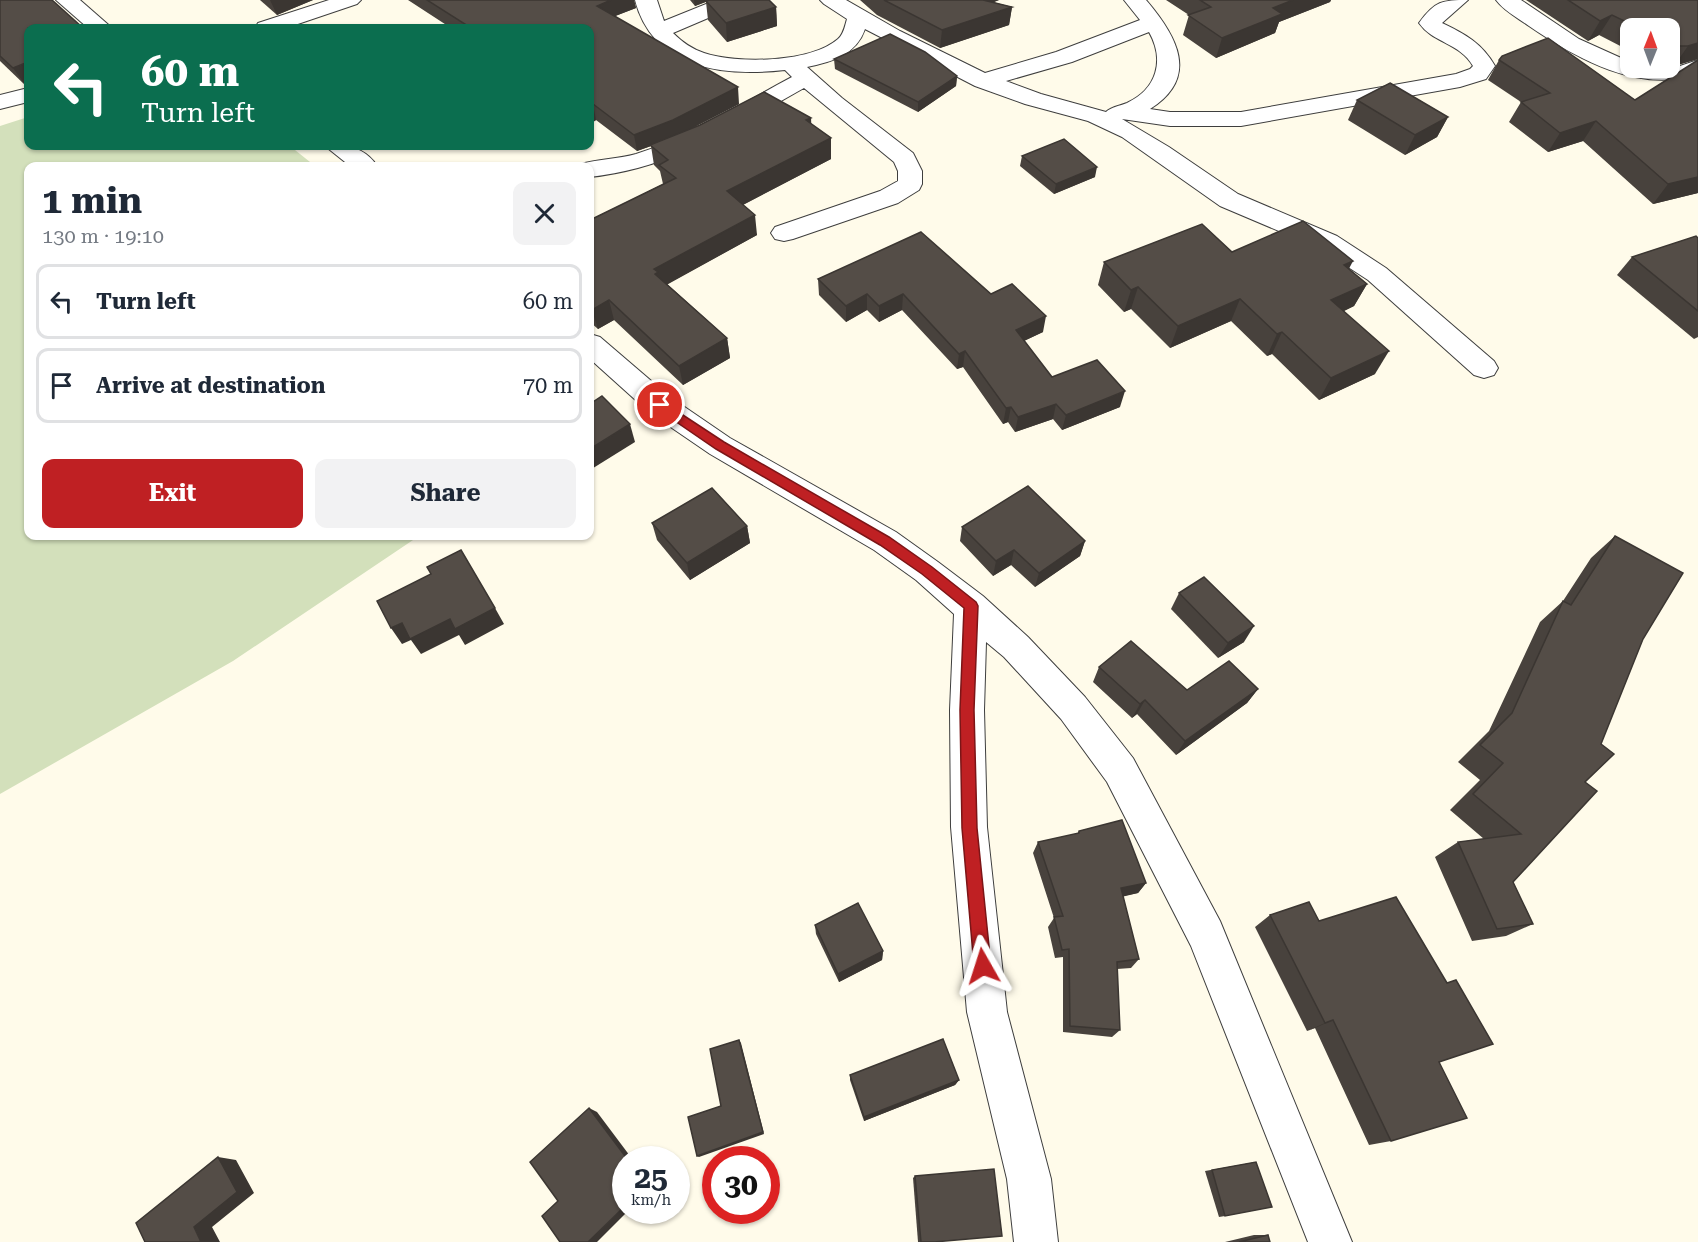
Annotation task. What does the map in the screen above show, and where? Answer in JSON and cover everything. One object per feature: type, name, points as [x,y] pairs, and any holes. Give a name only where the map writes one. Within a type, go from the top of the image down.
[{"type":"street","points":[[67,0],[96,24]]},
{"type":"street","points":[[278,24],[350,0]]},
{"type":"street","points":[[646,0],[649,14],[659,31],[674,45],[694,57],[723,64],[798,71],[904,158],[910,171],[910,184],[889,197],[784,233]]},
{"type":"street","points":[[659,31],[734,0]]},
{"type":"street","points":[[831,0],[858,18],[983,81],[1033,99],[1096,116],[1130,132],[1228,200],[1328,242],[1354,257],[1397,291],[1484,368]]},
{"type":"street","points":[[1126,112],[1147,101],[1166,78],[1168,52],[1153,23],[1135,0]]},
{"type":"street","points":[[1096,116],[1126,112],[1170,119],[1241,119],[1460,80],[1478,74],[1484,66],[1480,56],[1474,48],[1433,27],[1430,23],[1441,10],[1457,0]]},
{"type":"street","points":[[1507,0],[1565,41],[1625,68],[1672,74],[1698,67]]},
{"type":"street","points":[[848,43],[858,18]]},
{"type":"street","points":[[983,81],[1064,57],[1153,23]]},
{"type":"street","points":[[594,168],[636,162],[665,152],[713,129],[798,71],[848,43],[892,36]]},
{"type":"street","points":[[0,102],[24,96]]},
{"type":"street","points":[[343,150],[359,162]]},
{"type":"street","points":[[594,347],[660,405],[720,446],[885,541],[927,571],[971,606],[1016,647],[1073,708],[1120,770],[1206,935],[1330,1242]]},
{"type":"street","points":[[971,606],[967,710],[969,828],[987,1012],[1029,1179],[1036,1242]]},
{"type":"green space","points":[[24,118],[24,150],[295,150],[310,162],[24,162],[24,540],[413,540],[233,661],[0,794],[0,126]]},
{"type":"building","points":[[0,0],[52,0],[79,24],[24,24],[24,64],[13,68],[0,56]]},
{"type":"building","points":[[427,0],[611,0],[597,6],[738,87],[673,120],[634,135],[594,105],[594,24],[465,24]]},
{"type":"building","points":[[769,0],[776,7],[726,23],[706,1]]},
{"type":"building","points":[[884,0],[983,0],[1012,7],[942,30]]},
{"type":"building","points":[[1200,0],[1293,0],[1273,8],[1282,14],[1222,38],[1188,15],[1211,7]]},
{"type":"building","points":[[1568,0],[1698,0],[1698,43],[1680,46],[1680,18],[1620,19],[1612,15],[1600,21]]},
{"type":"building","points":[[890,34],[925,52],[957,76],[918,102],[834,59]]},
{"type":"building","points":[[1548,38],[1635,100],[1670,78],[1680,78],[1680,71],[1698,60],[1698,177],[1668,184],[1596,121],[1560,133],[1521,102],[1550,93],[1499,60],[1502,56]]},
{"type":"building","points":[[1390,83],[1448,117],[1415,135],[1357,100]]},
{"type":"building","points":[[764,92],[811,118],[806,120],[831,138],[727,191],[755,215],[654,269],[658,272],[655,274],[727,338],[679,366],[609,300],[594,309],[594,218],[676,178],[659,165],[668,160],[650,145],[700,125]]},
{"type":"building","points":[[1064,139],[1097,167],[1056,184],[1022,156]]},
{"type":"building","points":[[1303,221],[1353,261],[1344,265],[1367,284],[1331,300],[1389,351],[1331,378],[1282,332],[1277,334],[1240,299],[1178,326],[1138,287],[1131,290],[1104,262],[1202,224],[1232,252]]},
{"type":"building","points":[[921,232],[991,294],[1012,284],[1046,316],[1016,330],[1052,377],[1097,360],[1125,391],[1066,415],[1056,404],[1018,417],[1011,407],[1006,408],[965,351],[959,354],[903,294],[879,306],[867,294],[846,306],[818,279]]},
{"type":"building","points":[[1696,236],[1698,238],[1698,311],[1632,257]]},
{"type":"building","points":[[602,396],[630,424],[594,446],[594,401]]},
{"type":"building","points":[[1028,486],[1085,541],[1039,573],[1014,550],[996,561],[962,527]]},
{"type":"building","points":[[712,488],[747,526],[687,563],[652,523]]},
{"type":"building","points":[[1615,536],[1683,573],[1643,639],[1601,744],[1614,754],[1585,782],[1597,791],[1513,882],[1533,924],[1497,929],[1458,842],[1521,834],[1473,794],[1503,763],[1480,745],[1512,713],[1563,601],[1571,605]]},
{"type":"building","points":[[461,550],[495,608],[455,629],[450,619],[410,639],[402,623],[391,628],[377,601],[431,574],[427,567]]},
{"type":"building","points":[[1204,577],[1254,626],[1228,643],[1179,593]]},
{"type":"building","points":[[1131,641],[1187,690],[1229,661],[1258,689],[1185,741],[1145,700],[1140,704],[1099,667]]},
{"type":"building","points":[[1122,820],[1146,883],[1121,888],[1139,959],[1117,962],[1120,1030],[1070,1026],[1069,949],[1062,950],[1054,917],[1063,916],[1038,842]]},
{"type":"building","points":[[1396,897],[1447,983],[1456,980],[1493,1044],[1439,1062],[1467,1118],[1391,1141],[1333,1020],[1325,1023],[1270,915],[1309,902],[1319,921]]},
{"type":"building","points":[[858,903],[883,951],[838,974],[815,925]]},
{"type":"building","points":[[943,1039],[959,1080],[864,1117],[850,1075]]},
{"type":"building","points":[[739,1040],[763,1132],[724,1146],[702,1146],[702,1154],[697,1156],[688,1117],[721,1106],[710,1049]]},
{"type":"building","points":[[589,1108],[618,1146],[612,1146],[612,1219],[588,1242],[560,1242],[542,1216],[558,1201],[530,1162]]},
{"type":"building","points":[[218,1157],[237,1192],[194,1227],[201,1242],[145,1242],[136,1223]]},
{"type":"building","points":[[1256,1162],[1272,1207],[1225,1216],[1212,1170]]},
{"type":"building","points":[[994,1169],[1002,1236],[921,1242],[915,1176]]},
{"type":"building","points":[[1268,1235],[1270,1242],[1239,1242]]},
{"type":"route","points":[[660,405],[720,446],[885,541],[971,606],[967,710],[969,828],[983,966]]}]
